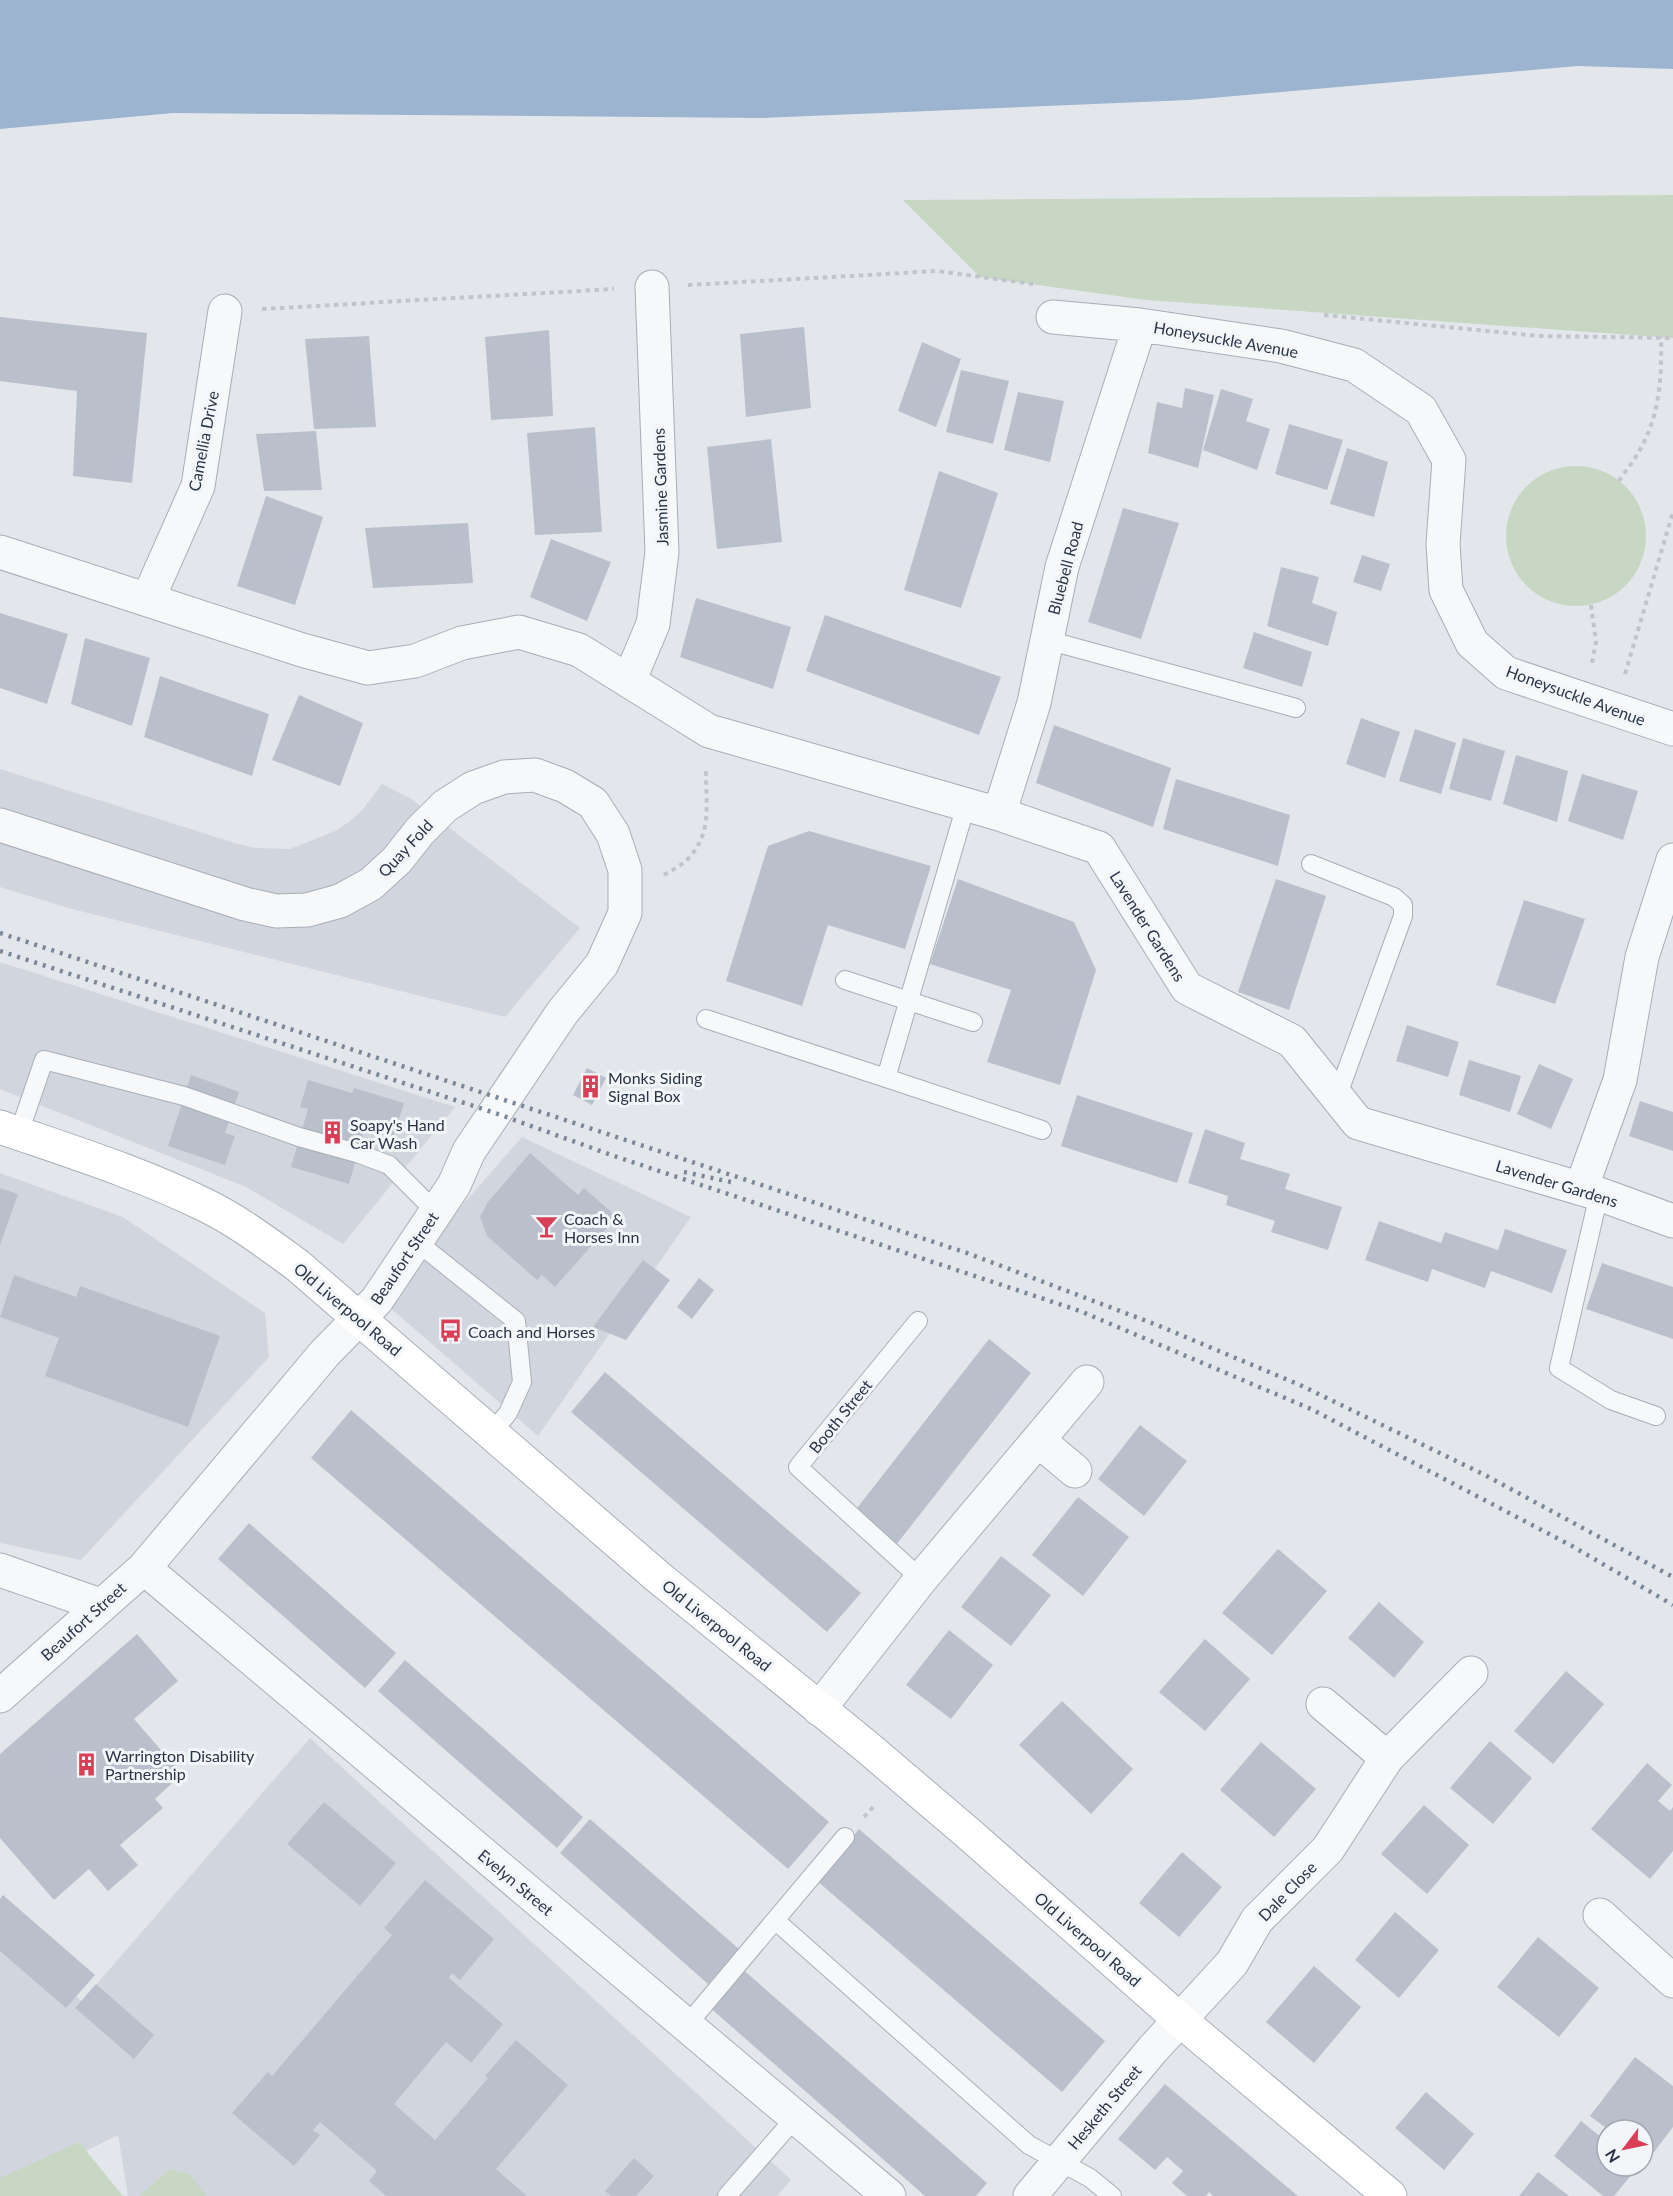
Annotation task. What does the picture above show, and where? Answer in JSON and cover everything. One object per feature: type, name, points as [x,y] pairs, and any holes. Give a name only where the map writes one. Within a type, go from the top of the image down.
[{"type":"street","name":"Jasmine Gardens","points":[[629,681],[653,624],[663,552],[652,287]]},
{"type":"street","name":"Camellia Drive","points":[[148,599],[198,486],[225,311]]},
{"type":"street","name":"Honeysuckle Avenue","points":[[1053,317],[1140,325],[1281,346],[1354,365],[1421,410],[1449,460],[1443,544],[1446,590],[1472,643],[1506,674],[1673,729]]},
{"type":"street","name":"Bluebell Road","points":[[999,814],[1034,703],[1062,567],[1140,325]]},
{"type":"street","name":"Lavender Gardens","points":[[0,552],[302,650],[368,668],[415,661],[462,643],[519,632],[579,650],[708,731],[966,804],[1099,848],[1187,988],[1292,1041],[1358,1123],[1590,1191],[1673,1221]]},
{"type":"street","name":"Quay Fold","points":[[0,825],[245,904],[276,911],[307,910],[340,901],[371,884],[397,860],[420,831],[445,806],[473,788],[504,777],[535,775],[565,786],[593,803],[613,834],[625,870]]},
{"type":"street","points":[[1590,1191],[1620,1080],[1642,957],[1673,860]]},
{"type":"street","name":"Beaufort Street","points":[[0,1696],[144,1568],[325,1353],[377,1300],[454,1185],[469,1151],[562,1013],[602,964],[625,914],[625,870]]},
{"type":"street","name":"Old Liverpool Road","points":[[9,1130],[116,1168],[206,1205],[251,1232],[297,1265],[657,1576],[969,1834],[1180,2020],[1390,2196]]},
{"type":"street","points":[[819,1709],[921,1579],[1087,1382]]},
{"type":"street","points":[[1038,1440],[1075,1471]]},
{"type":"street","name":"Evelyn Street","points":[[144,1568],[889,2196]]},
{"type":"street","points":[[0,1570],[100,1605]]},
{"type":"street","name":"Dale Close","points":[[1180,2020],[1232,1963],[1257,1920],[1328,1849],[1387,1758],[1472,1673]]},
{"type":"street","points":[[1323,1704],[1387,1758]]},
{"type":"street","points":[[1600,1916],[1673,1981]]},
{"type":"street","name":"Hesketh Street","points":[[1030,2196],[1180,2020]]},
{"type":"lane","points":[[1047,640],[1296,708]]},
{"type":"lane","points":[[886,1078],[966,804]]},
{"type":"lane","points":[[1311,864],[1394,897],[1403,905],[1403,916],[1337,1097]]},
{"type":"lane","points":[[845,980],[973,1022]]},
{"type":"lane","points":[[706,1019],[1042,1130]]},
{"type":"lane","points":[[9,1130],[44,1060],[184,1096],[299,1137],[357,1153],[389,1165],[436,1212]]},
{"type":"lane","points":[[1590,1191],[1559,1368],[1611,1400],[1656,1416]]},
{"type":"lane","points":[[417,1242],[516,1321],[522,1382],[508,1413],[492,1432]]},
{"type":"lane","name":"Booth Street","points":[[918,1321],[798,1467],[921,1579]]},
{"type":"lane","points":[[687,2025],[845,1838]]},
{"type":"lane","points":[[776,1921],[1029,2145],[1090,2178],[1112,2196]]},
{"type":"lane","points":[[727,2196],[796,2117]]},
{"type":"path","points":[[225,311],[937,271],[1040,285]]},
{"type":"path","points":[[1320,315],[1539,336],[1673,338]]},
{"type":"path","points":[[1619,481],[1643,445],[1652,419],[1662,374],[1661,337]]},
{"type":"path","points":[[1615,710],[1673,512]]},
{"type":"path","points":[[1582,699],[1596,642],[1592,605]]},
{"type":"shaded area","points":[[0,769],[255,848],[290,849],[335,831],[363,809],[382,784],[413,800],[580,928],[505,1017],[72,909],[0,887]]},
{"type":"shaded area","points":[[0,962],[455,1107],[343,1244],[246,1187],[0,1089]]},
{"type":"shaded area","points":[[522,1137],[691,1217],[538,1436],[380,1299]]},
{"type":"shaded area","points":[[0,1173],[123,1217],[265,1313],[269,1357],[81,1560],[0,1543]]},
{"type":"shaded area","points":[[310,1738],[791,2180],[777,2196],[128,2196],[118,2135],[0,2193],[0,1939],[82,2001]]},
{"type":"green space","points":[[1673,195],[1673,338],[1146,300],[980,277],[903,200]]},
{"type":"green space","points":[[1576,466],[1603,471],[1626,486],[1641,509],[1646,536],[1641,563],[1626,586],[1603,601],[1576,606],[1549,601],[1526,586],[1511,563],[1506,536],[1511,509],[1526,486],[1549,471]]},
{"type":"green space","points":[[79,2142],[123,2196],[0,2196],[0,2178]]},
{"type":"green space","points":[[170,2169],[190,2174],[206,2196],[139,2196]]},
{"type":"water","points":[[0,0],[1673,0],[1673,69],[1577,66],[1189,100],[760,118],[173,113],[0,129]]},
{"type":"building","points":[[0,317],[147,333],[132,483],[73,476],[77,391],[0,381]]},
{"type":"building","points":[[804,327],[811,408],[746,417],[740,334]]},
{"type":"building","points":[[549,330],[553,416],[491,420],[485,337]]},
{"type":"building","points":[[369,336],[376,427],[314,429],[305,339]]},
{"type":"building","points":[[922,342],[961,359],[936,427],[898,411]]},
{"type":"building","points":[[961,370],[1009,381],[993,444],[946,432]]},
{"type":"building","points":[[1185,388],[1214,395],[1198,468],[1148,453],[1157,402],[1182,408]]},
{"type":"building","points":[[1221,389],[1253,399],[1246,421],[1270,429],[1257,470],[1203,450]]},
{"type":"building","points":[[1018,392],[1064,401],[1050,462],[1004,450]]},
{"type":"building","points":[[1289,424],[1343,440],[1327,490],[1275,474]]},
{"type":"building","points":[[595,427],[602,532],[535,535],[527,433]]},
{"type":"building","points":[[316,431],[322,490],[264,491],[256,434]]},
{"type":"building","points":[[771,439],[782,542],[717,549],[707,447]]},
{"type":"building","points":[[1347,448],[1388,462],[1374,517],[1330,504]]},
{"type":"building","points":[[939,471],[998,493],[961,608],[904,590]]},
{"type":"building","points":[[266,496],[323,517],[295,605],[237,586]]},
{"type":"building","points":[[1123,508],[1179,523],[1141,639],[1088,622]]},
{"type":"building","points":[[468,523],[473,583],[373,588],[365,528]]},
{"type":"building","points":[[551,539],[611,562],[587,621],[530,597]]},
{"type":"building","points":[[1362,555],[1390,564],[1381,591],[1353,582]]},
{"type":"building","points":[[1281,567],[1319,577],[1312,603],[1337,612],[1328,646],[1267,626]]},
{"type":"building","points":[[696,598],[791,627],[773,689],[680,657]]},
{"type":"building","points":[[0,613],[68,634],[47,704],[0,688]]},
{"type":"building","points":[[825,615],[1001,677],[979,735],[806,671]]},
{"type":"building","points":[[1254,632],[1312,652],[1302,687],[1243,668]]},
{"type":"building","points":[[85,638],[150,658],[132,726],[71,704]]},
{"type":"building","points":[[160,676],[269,714],[252,776],[144,737]]},
{"type":"building","points":[[299,695],[363,723],[340,786],[272,760]]},
{"type":"building","points":[[1361,718],[1400,732],[1385,778],[1346,764]]},
{"type":"building","points":[[1054,725],[1171,768],[1153,827],[1036,783]]},
{"type":"building","points":[[1415,729],[1456,743],[1441,794],[1399,781]]},
{"type":"building","points":[[1463,738],[1505,751],[1491,801],[1449,789]]},
{"type":"building","points":[[1516,755],[1568,771],[1557,822],[1503,804]]},
{"type":"building","points":[[1582,774],[1638,791],[1623,840],[1568,821]]},
{"type":"building","points":[[1176,779],[1290,815],[1278,866],[1163,829]]},
{"type":"building","points":[[809,831],[931,866],[905,949],[828,925],[802,1006],[726,981],[768,846]]},
{"type":"building","points":[[958,879],[1074,922],[1096,970],[1060,1085],[987,1062],[1011,990],[930,964]]},
{"type":"building","points":[[1276,879],[1326,896],[1289,1010],[1238,992]]},
{"type":"building","points":[[1524,900],[1585,919],[1555,1004],[1496,985]]},
{"type":"building","points":[[1407,1025],[1459,1042],[1448,1077],[1396,1061]]},
{"type":"building","points":[[1469,1060],[1521,1076],[1510,1112],[1459,1095]]},
{"type":"building","points":[[1539,1064],[1573,1079],[1551,1129],[1517,1114]]},
{"type":"building","name":"Monks Siding Signal Box","points":[[587,1068],[606,1078],[592,1105],[573,1095]]},
{"type":"building","points":[[191,1075],[239,1092],[225,1133],[235,1136],[225,1165],[168,1146]]},
{"type":"building","name":"Soapy's Hand Car Wash","points":[[308,1080],[352,1093],[354,1088],[404,1103],[393,1137],[365,1128],[349,1184],[291,1167],[308,1109],[300,1107]]},
{"type":"building","points":[[1077,1095],[1193,1133],[1177,1183],[1061,1146]]},
{"type":"building","points":[[1640,1101],[1673,1112],[1673,1151],[1629,1136]]},
{"type":"building","points":[[1205,1129],[1245,1143],[1240,1159],[1290,1174],[1285,1189],[1342,1207],[1328,1250],[1271,1232],[1275,1221],[1226,1205],[1228,1196],[1188,1183]]},
{"type":"building","name":"Coach & Horses Inn","points":[[530,1153],[578,1195],[584,1188],[617,1217],[555,1287],[542,1275],[537,1280],[487,1236],[480,1217],[488,1202]]},
{"type":"building","points":[[0,1188],[18,1194],[0,1245]]},
{"type":"building","points":[[1379,1221],[1441,1243],[1445,1232],[1498,1250],[1505,1229],[1567,1250],[1552,1293],[1491,1271],[1485,1288],[1432,1269],[1428,1282],[1365,1260]]},
{"type":"building","points":[[643,1260],[670,1280],[626,1340],[593,1327]]},
{"type":"building","points":[[1602,1263],[1673,1287],[1673,1339],[1586,1309]]},
{"type":"building","points":[[14,1275],[76,1297],[80,1286],[220,1336],[188,1427],[45,1376],[59,1338],[0,1317]]},
{"type":"building","points":[[699,1278],[714,1290],[692,1319],[677,1307]]},
{"type":"building","points":[[989,1339],[1031,1373],[896,1545],[854,1512]]},
{"type":"building","points":[[605,1372],[861,1593],[827,1632],[571,1412]]},
{"type":"building","points":[[351,1410],[829,1822],[788,1869],[311,1458]]},
{"type":"building","points":[[1140,1425],[1187,1461],[1144,1516],[1098,1479]]},
{"type":"building","points":[[1078,1497],[1129,1537],[1083,1596],[1032,1555]]},
{"type":"building","points":[[249,1523],[396,1653],[365,1688],[218,1559]]},
{"type":"building","points":[[1278,1549],[1327,1591],[1272,1655],[1222,1613]]},
{"type":"building","points":[[1001,1556],[1051,1595],[1011,1646],[961,1607]]},
{"type":"building","points":[[1379,1602],[1424,1642],[1394,1678],[1348,1638]]},
{"type":"building","points":[[949,1630],[993,1665],[951,1719],[906,1685]]},
{"type":"building","name":"Warrington Disability Partnership","points":[[137,1634],[178,1681],[134,1719],[182,1774],[155,1799],[163,1808],[120,1845],[138,1865],[108,1891],[89,1869],[54,1900],[0,1838],[0,1754]]},
{"type":"building","points":[[1205,1639],[1250,1679],[1205,1731],[1159,1692]]},
{"type":"building","points":[[405,1660],[583,1817],[557,1848],[378,1691]]},
{"type":"building","points":[[1566,1671],[1604,1704],[1553,1764],[1514,1731]]},
{"type":"building","points":[[1062,1701],[1133,1769],[1091,1814],[1019,1745]]},
{"type":"building","points":[[1490,1741],[1532,1778],[1493,1824],[1450,1788]]},
{"type":"building","points":[[1261,1742],[1316,1789],[1274,1837],[1220,1790]]},
{"type":"building","points":[[1647,1763],[1672,1785],[1658,1801],[1670,1811],[1673,1807],[1673,1851],[1650,1879],[1591,1829]]},
{"type":"building","points":[[324,1802],[396,1863],[360,1906],[287,1844]]},
{"type":"building","points":[[1424,1805],[1469,1845],[1427,1894],[1381,1854]]},
{"type":"building","points":[[590,1819],[739,1949],[708,1984],[560,1853]]},
{"type":"building","points":[[859,1829],[1105,2041],[1062,2092],[816,1880]]},
{"type":"building","points":[[1182,1852],[1222,1887],[1179,1937],[1139,1903]]},
{"type":"building","points":[[425,1880],[494,1939],[460,1980],[452,1973],[449,1978],[503,2024],[471,2063],[446,2042],[394,2104],[435,2140],[488,2078],[485,2076],[516,2040],[568,2085],[496,2169],[527,2196],[386,2196],[369,2181],[377,2171],[320,2122],[313,2130],[320,2135],[294,2166],[232,2113],[268,2072],[272,2076],[392,1935],[384,1928]]},
{"type":"building","points":[[3,1895],[95,1975],[66,2008],[0,1951],[0,1899]]},
{"type":"building","points":[[1395,1912],[1439,1950],[1399,1998],[1355,1960]]},
{"type":"building","points":[[1538,1937],[1599,1988],[1559,2037],[1497,1987]]},
{"type":"building","points":[[1314,1966],[1361,2007],[1314,2063],[1266,2022]]},
{"type":"building","points":[[740,1967],[987,2183],[976,2196],[925,2196],[707,2005]]},
{"type":"building","points":[[96,1984],[154,2035],[134,2059],[75,2008]]},
{"type":"building","points":[[1635,2057],[1673,2086],[1673,2127],[1655,2151],[1655,2118],[1595,2120],[1590,2116]]},
{"type":"building","points":[[1165,2084],[1298,2196],[1213,2196],[1209,2192],[1206,2196],[1187,2196],[1172,2183],[1183,2171],[1167,2157],[1155,2170],[1118,2139]]},
{"type":"building","points":[[1426,2092],[1474,2134],[1444,2170],[1395,2128]]},
{"type":"building","points":[[1581,2121],[1595,2132],[1595,2178],[1629,2178],[1614,2196],[1603,2196],[1554,2156]]},
{"type":"building","points":[[634,2158],[654,2176],[636,2196],[611,2196],[605,2191]]},
{"type":"building","points":[[1538,2172],[1569,2196],[1519,2196]]},
{"type":"railway","points":[[0,933],[967,1253],[1157,1325],[1300,1385],[1485,1475],[1673,1577]]},
{"type":"railway","points":[[0,951],[495,1113],[617,1157],[1080,1311],[1311,1409],[1572,1546],[1673,1605]]},
{"type":"railway","points":[[684,1172],[731,1182]]},
{"type":"place","name":"Monks Siding Signal Box","points":[[590,1086]]},
{"type":"place","name":"Soapy's Hand Car Wash","points":[[332,1133]]},
{"type":"place","name":"Coach & Horses Inn","points":[[546,1227]]},
{"type":"place","name":"Coach and Horses","points":[[450,1331]]},
{"type":"place","name":"Warrington Disability Partnership","points":[[87,1764]]}]
